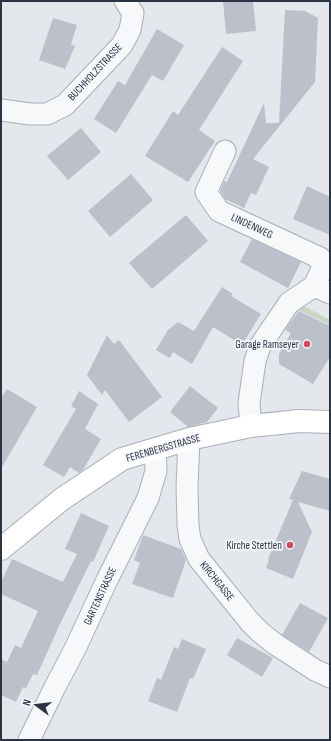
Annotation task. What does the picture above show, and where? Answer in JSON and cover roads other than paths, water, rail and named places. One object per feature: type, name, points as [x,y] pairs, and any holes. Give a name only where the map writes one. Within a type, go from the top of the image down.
[{"type":"street","name":"BUCHHOLZSTRASSE","points":[[1,110],[30,114],[47,114],[65,105],[122,45],[130,30],[133,13],[125,1]]},
{"type":"street","name":"LINDENWEG","points":[[225,152],[206,192],[219,211],[320,258],[322,269],[322,290],[289,303],[260,346],[255,361],[249,403],[251,426]]},
{"type":"street","name":"FERENBERGSTRASSE","points":[[1,549],[62,499],[122,459],[189,439],[251,426],[299,421],[330,422]]},
{"type":"street","name":"KIRCHGASSE","points":[[189,439],[187,487],[188,526],[190,539],[199,559],[250,622],[260,632],[275,644],[315,670],[330,677]]},
{"type":"street","name":"GARTENSTRASSE","points":[[30,740],[148,498],[156,471],[155,449]]},
{"type":"place","name":"Garage Ramseyer","points":[[307,344]]},
{"type":"place","name":"Kirche Stettlen","points":[[290,545]]}]
